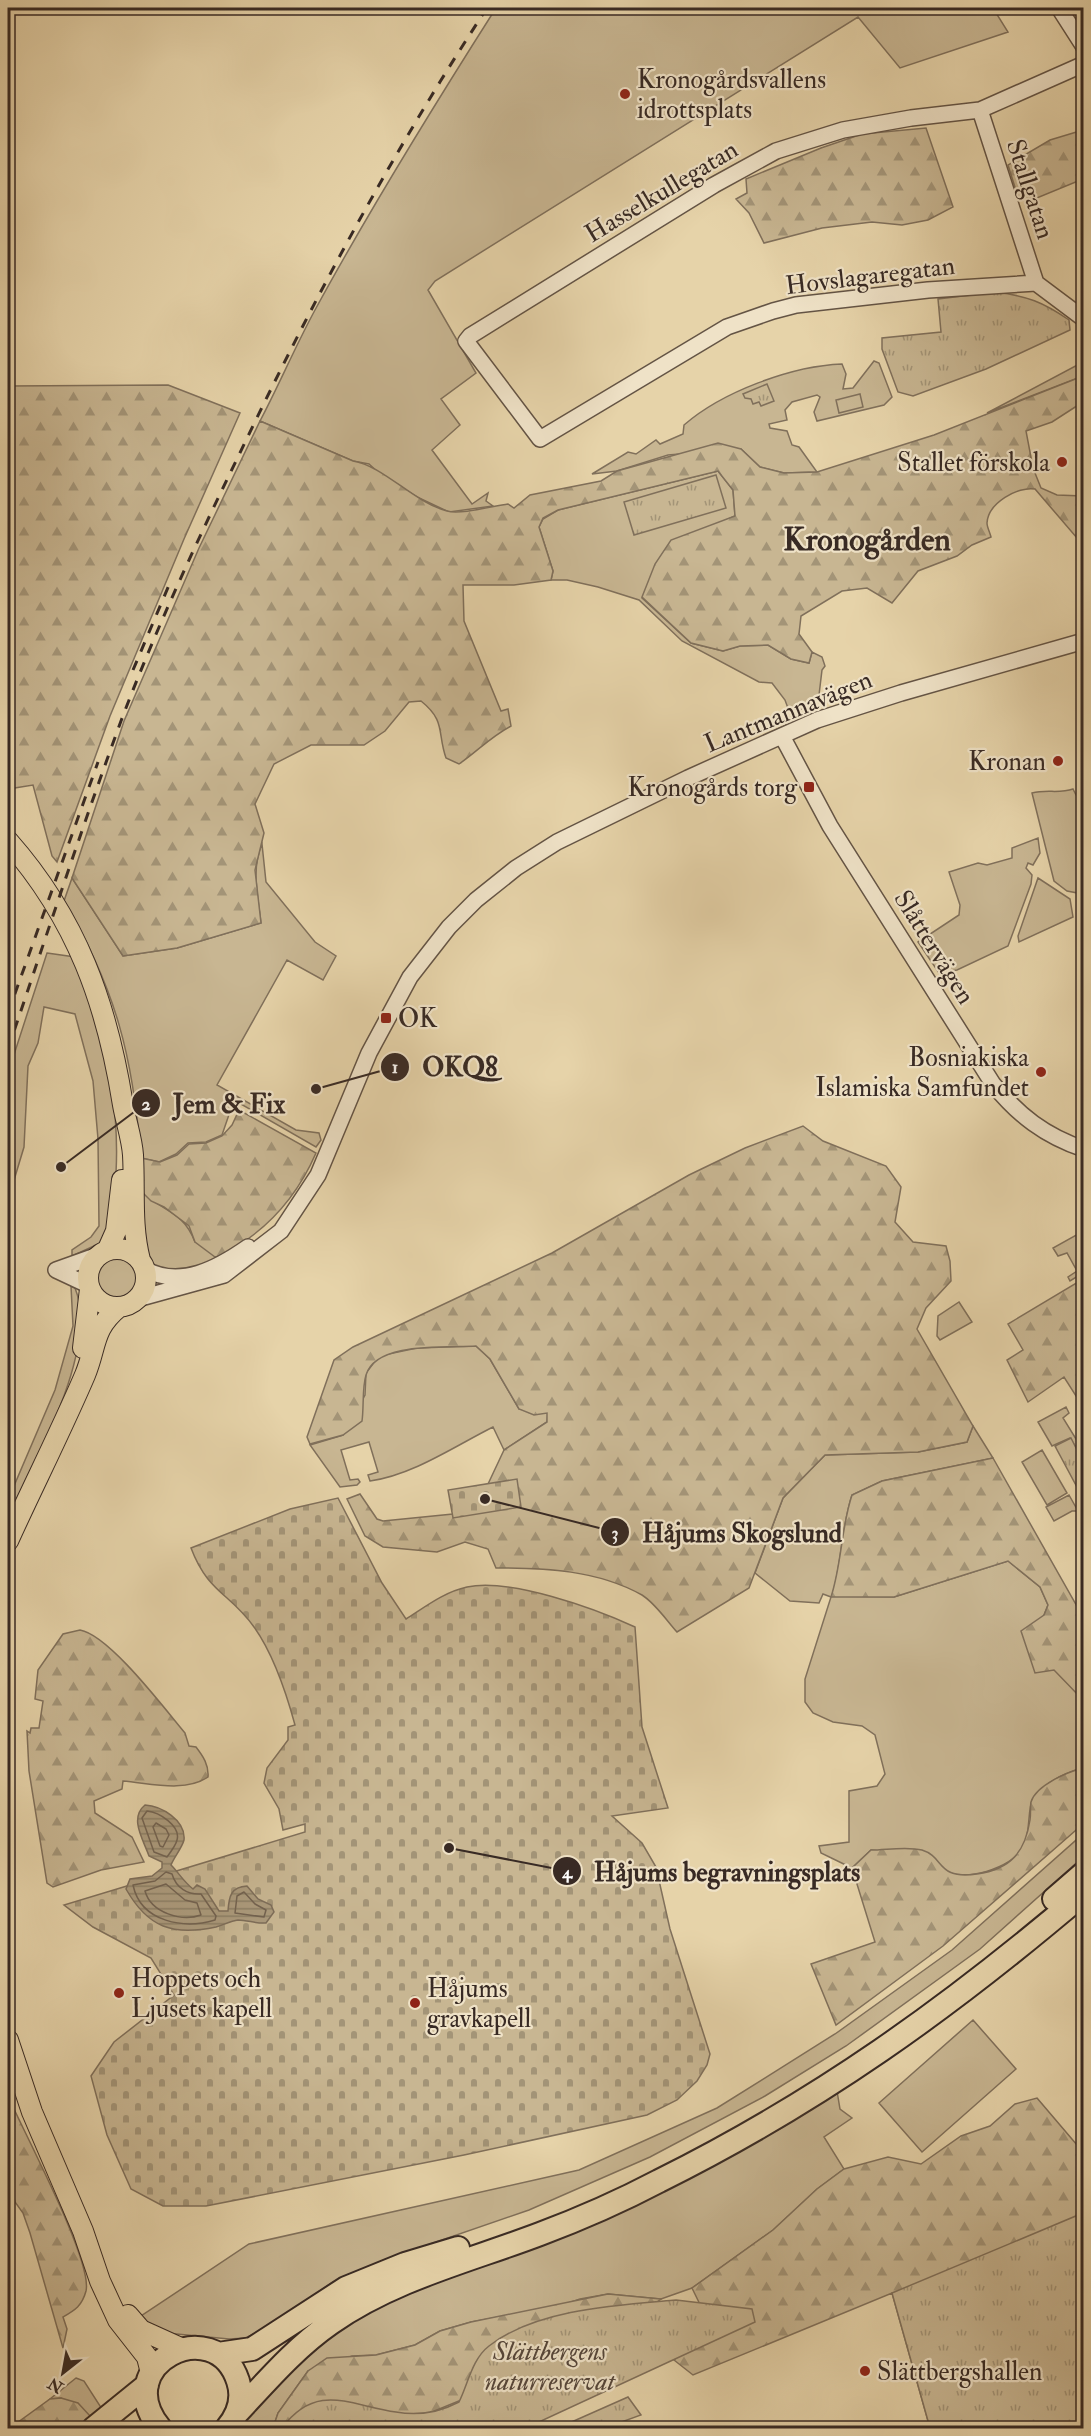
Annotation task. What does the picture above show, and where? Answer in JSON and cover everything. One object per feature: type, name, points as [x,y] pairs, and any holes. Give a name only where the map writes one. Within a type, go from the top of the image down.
[{"type":"highway","points":[[94,2428],[149,2379],[164,2358],[183,2349],[195,2348],[218,2354],[244,2352],[262,2344],[322,2303],[371,2277],[536,2221],[648,2172],[716,2137],[813,2081],[922,2007],[967,1973],[1083,1873]]},
{"type":"highway","points":[[232,2421],[302,2346],[332,2322],[371,2299],[442,2268],[542,2234],[656,2183],[714,2154],[821,2092],[930,2018],[1083,1893]]},
{"type":"highway","points":[[218,2354],[228,2363],[238,2380],[240,2400],[232,2421]]},
{"type":"highway","points":[[149,2379],[148,2409],[160,2428]]},
{"type":"main road","points":[[8,841],[27,863],[63,916],[87,962],[106,1017],[133,1153],[134,1232],[145,1285],[137,1299],[119,1307],[100,1326],[88,1368],[8,1541]]},
{"type":"main road","points":[[75,1395],[86,1337],[88,1269],[114,1239],[121,1198],[126,1124]]},
{"type":"main road","points":[[103,1252],[129,1251],[142,1265]]},
{"type":"main road","points":[[89,1287],[101,1303],[119,1307]]},
{"type":"main road","points":[[8,2040],[32,2112],[83,2231],[89,2254],[118,2320],[147,2357],[149,2379]]},
{"type":"main road","points":[[8,2072],[32,2112]]},
{"type":"main road","points":[[83,2231],[95,2247],[133,2322],[152,2337],[183,2349]]},
{"type":"street","points":[[1059,8],[1083,47]]},
{"type":"street","name":"Hasselkullegatan","points":[[540,439],[467,345],[470,336],[714,184],[776,151],[843,130],[980,110],[1083,64]]},
{"type":"street","name":"Stallgatan","points":[[980,110],[1036,283]]},
{"type":"street","points":[[1036,283],[1083,319]]},
{"type":"street","name":"Hovslagaregatan","points":[[540,439],[727,327],[773,311],[796,305],[928,290],[1036,283]]},
{"type":"street","name":"Lantmannavägen","points":[[137,1299],[224,1275],[281,1232],[318,1175],[361,1071],[395,1000],[432,946],[476,900],[501,879],[557,842],[782,736],[850,708],[1083,641]]},
{"type":"street","name":"Slåttervägen","points":[[782,736],[830,826],[993,1084],[1014,1109],[1038,1129],[1083,1149]]},
{"type":"street","name":"Lantmannavägen","points":[[142,1265],[154,1275],[172,1278],[209,1269],[239,1254],[291,1215]]},
{"type":"street","points":[[89,1287],[56,1270],[103,1252]]},
{"type":"green space","points":[[496,8],[993,8],[1008,32],[900,68],[858,17],[435,281],[428,290],[476,373],[441,399],[460,425],[432,450],[472,504],[488,493],[486,501],[493,506],[449,512],[417,497],[381,475],[369,464],[353,461],[260,421],[308,324],[358,233]]},
{"type":"green space","points":[[926,128],[953,207],[928,220],[902,225],[872,222],[822,228],[764,243],[749,213],[736,199],[747,193],[746,179],[821,148],[862,134]]},
{"type":"green space","points":[[1083,130],[1083,179],[1032,200],[1018,197],[1008,165],[1050,140]]},
{"type":"green space","points":[[996,292],[1043,304],[1069,320],[1070,330],[986,369],[913,396],[898,392],[882,349],[882,338],[941,332],[938,299]]},
{"type":"green space","points":[[874,361],[879,363],[892,397],[884,405],[817,421],[814,412],[820,397],[817,395],[792,402],[785,410],[787,420],[769,424],[770,428],[787,431],[792,445],[799,447],[817,472],[784,473],[760,467],[741,449],[668,455],[617,471],[592,474],[628,452],[636,454],[656,440],[660,444],[683,434],[684,425],[700,413],[758,383],[801,370],[842,364],[846,374],[843,389],[853,388]]},
{"type":"green space","points":[[1083,362],[1083,376],[987,413]]},
{"type":"green space","points":[[1083,376],[1083,402],[1052,422],[1026,431],[1033,468],[1041,488],[1057,495],[1083,496],[1083,545],[1035,489],[1013,493],[998,503],[989,516],[987,525],[991,537],[972,545],[957,556],[918,571],[892,603],[867,588],[842,591],[801,616],[799,634],[812,652],[809,663],[791,659],[768,645],[740,646],[723,651],[691,643],[642,597],[655,564],[671,540],[735,516],[733,490],[718,471],[558,510],[543,518],[539,527],[553,571],[551,580],[514,585],[463,585],[464,621],[501,711],[508,709],[511,726],[459,764],[446,758],[438,721],[429,708],[421,701],[409,702],[385,731],[364,745],[311,745],[274,764],[255,804],[264,833],[255,870],[261,923],[177,948],[123,956],[72,878],[124,721],[199,548],[260,421],[365,464],[434,506],[447,511],[460,512],[508,504],[514,508],[530,495],[601,481],[617,471],[718,443],[741,449],[760,467],[784,473],[817,472],[934,435]]},
{"type":"green space","points":[[767,384],[774,401],[761,406],[759,402],[753,404],[751,399],[745,398],[743,394]]},
{"type":"green space","points":[[168,385],[240,413],[110,716],[57,862],[52,856],[33,785],[8,789],[8,386]]},
{"type":"green space","points":[[860,394],[863,407],[839,413],[836,400]]},
{"type":"green space","points":[[718,471],[733,490],[735,516],[708,528],[642,598],[691,643],[723,651],[740,646],[768,645],[791,659],[809,663],[812,652],[822,657],[825,666],[822,670],[819,695],[810,708],[789,711],[785,700],[772,683],[759,682],[682,641],[639,600],[598,587],[567,580],[551,580],[553,571],[539,527],[543,519],[558,510]]},
{"type":"green space","points":[[716,475],[726,508],[634,535],[624,502]]},
{"type":"green space","points":[[1073,789],[1076,795],[1083,798],[1083,894],[1067,891],[1054,881],[1032,793]]},
{"type":"green space","points":[[1038,838],[1040,853],[1033,865],[1028,863],[1026,868],[1032,875],[1031,884],[1008,946],[957,970],[939,973],[918,942],[959,915],[960,905],[949,872],[978,863],[987,865],[1012,858],[1012,848]]},
{"type":"green space","points":[[262,844],[266,882],[315,942],[336,956],[323,980],[287,960],[217,1085],[296,1130],[319,1133],[321,1140],[316,1147],[234,1100],[222,1135],[206,1142],[188,1143],[176,1154],[159,1162],[141,1158],[133,1087],[119,1025],[97,964],[64,901],[72,878],[123,956],[177,948],[261,923],[256,873]]},
{"type":"green space","points":[[1038,878],[1070,899],[1073,917],[1019,942],[1018,936]]},
{"type":"green space","points":[[47,953],[75,957],[94,1009],[108,1063],[115,1117],[117,1145],[115,1181],[105,1241],[72,1256],[72,1250],[91,1237],[99,1226],[98,1139],[93,1081],[75,1014],[44,1007],[38,1043],[28,1066],[24,1147],[8,1200],[8,1073]]},
{"type":"green space","points":[[239,1110],[316,1153],[302,1181],[275,1216],[233,1249],[215,1257],[195,1242],[189,1226],[164,1207],[151,1201],[140,1190],[141,1158],[160,1162],[177,1155],[189,1144],[206,1143],[222,1136],[232,1125]]},
{"type":"green space","points":[[803,1126],[823,1141],[886,1166],[901,1187],[895,1222],[913,1242],[946,1246],[950,1261],[951,1281],[926,1308],[917,1329],[973,1426],[967,1442],[918,1452],[825,1455],[783,1498],[749,1588],[677,1632],[647,1598],[607,1580],[571,1572],[496,1568],[488,1549],[465,1542],[437,1552],[383,1547],[365,1536],[347,1499],[360,1494],[377,1519],[383,1521],[453,1514],[488,1484],[504,1450],[547,1422],[547,1413],[534,1415],[519,1409],[490,1359],[476,1346],[432,1347],[398,1351],[383,1356],[372,1364],[366,1375],[362,1421],[343,1435],[310,1444],[307,1437],[334,1360],[353,1347],[552,1253],[689,1175],[745,1148]]},
{"type":"green space","points":[[140,1190],[178,1217],[190,1231],[195,1242],[227,1255],[175,1274],[152,1266],[147,1260]]},
{"type":"green space","points":[[1078,1234],[1083,1237],[1083,1273],[1070,1281],[1068,1277],[1077,1271],[1067,1253],[1058,1256],[1053,1248]]},
{"type":"green space","points":[[116,1254],[133,1261],[140,1278],[133,1295],[116,1302],[99,1295],[92,1278],[99,1261]]},
{"type":"green space","points":[[1083,1279],[1083,1391],[1076,1396],[1064,1377],[1028,1402],[1007,1360],[1023,1350],[1008,1324]]},
{"type":"green space","points":[[71,1286],[75,1288],[80,1313],[79,1342],[71,1373],[47,1438],[8,1520],[8,1500],[55,1390],[73,1326]]},
{"type":"green space","points":[[959,1302],[972,1322],[940,1340],[937,1336],[938,1316]]},
{"type":"green space","points":[[476,1346],[490,1359],[519,1409],[548,1413],[547,1422],[504,1450],[493,1427],[418,1466],[386,1478],[370,1481],[368,1475],[378,1472],[369,1442],[341,1450],[350,1480],[358,1479],[360,1482],[357,1485],[340,1487],[310,1445],[343,1435],[365,1395],[366,1373],[379,1356],[417,1348]]},
{"type":"green space","points":[[1066,1407],[1069,1413],[1063,1418],[1076,1439],[1082,1436],[1083,1459],[1070,1438],[1052,1446],[1038,1422]]},
{"type":"green space","points":[[973,1426],[993,1458],[882,1481],[852,1495],[832,1596],[894,1597],[1008,1561],[1040,1587],[1048,1605],[1044,1615],[1054,1669],[1083,1700],[1083,1768],[1055,1779],[1038,1793],[1031,1803],[1027,1836],[1023,1848],[1009,1862],[998,1867],[974,1874],[952,1874],[942,1869],[931,1856],[871,1850],[852,1868],[821,1853],[819,1846],[849,1842],[849,1791],[877,1786],[885,1774],[875,1735],[862,1726],[833,1722],[813,1713],[805,1702],[805,1679],[831,1597],[823,1594],[819,1603],[790,1601],[755,1573],[783,1498],[825,1455],[918,1452],[967,1442]]},
{"type":"green space","points":[[1071,1438],[1083,1462],[1083,1486],[1078,1489],[1055,1446]]},
{"type":"green space","points":[[1042,1450],[1067,1493],[1047,1505],[1022,1462]]},
{"type":"green space","points":[[993,1458],[1083,1617],[1083,1700],[1054,1670],[1035,1673],[1021,1631],[1044,1615],[1048,1605],[1040,1587],[1008,1561],[894,1597],[831,1597],[852,1495],[882,1481]]},
{"type":"green space","points":[[517,1479],[521,1507],[453,1518],[448,1490]]},
{"type":"green space","points":[[1069,1495],[1078,1511],[1072,1511],[1054,1521],[1046,1507]]},
{"type":"green space","points":[[338,1498],[382,1583],[406,1619],[450,1592],[485,1585],[552,1596],[598,1611],[635,1627],[642,1727],[668,1808],[612,1816],[642,1843],[656,1867],[670,1929],[710,2054],[707,2065],[697,2081],[677,2100],[647,2115],[464,2155],[206,2206],[163,2206],[131,2189],[107,2135],[91,2076],[114,2042],[174,1995],[151,1958],[93,1927],[64,1905],[305,1832],[305,1824],[283,1830],[279,1809],[264,1783],[267,1768],[288,1740],[288,1727],[295,1725],[279,1674],[268,1649],[254,1627],[212,1584],[191,1548],[290,1509]]},
{"type":"green space","points":[[80,1630],[106,1645],[136,1674],[185,1733],[189,1746],[196,1747],[201,1754],[208,1777],[199,1782],[178,1786],[123,1781],[122,1789],[94,1801],[95,1813],[132,1837],[144,1862],[101,1870],[53,1887],[47,1883],[29,1771],[27,1731],[30,1733],[31,1728],[39,1728],[43,1701],[35,1699],[38,1670],[63,1634]]},
{"type":"green space","points":[[1083,1768],[1083,1824],[943,1946],[836,2025],[811,1964],[875,1942],[852,1868],[871,1850],[903,1848],[929,1853],[954,1874],[977,1874],[999,1868],[1020,1850],[1028,1831],[1031,1802],[1039,1790],[1053,1780]]},
{"type":"green space","points":[[1083,1834],[1083,1857],[980,1949],[846,2046],[765,2096],[650,2157],[529,2210],[384,2260],[333,2282],[272,2324],[246,2338],[229,2339],[166,2333],[138,2318],[249,2244],[579,2170],[717,2108],[835,2034],[952,1950]]},
{"type":"green space","points":[[973,2020],[1016,2069],[922,2152],[879,2103]]},
{"type":"green space","points":[[837,2091],[840,2109],[852,2118],[824,2137],[844,2169],[817,2189],[773,2230],[692,2288],[661,2299],[608,2294],[580,2299],[556,2307],[471,2322],[440,2331],[415,2345],[376,2355],[352,2356],[308,2371],[278,2413],[273,2428],[240,2428],[283,2374],[361,2314],[709,2167],[783,2127]]},
{"type":"green space","points":[[8,2096],[68,2225],[85,2275],[86,2291],[80,2304],[63,2317],[67,2329],[63,2348],[30,2233],[23,2213],[15,2202],[8,2177]]},
{"type":"green space","points":[[1037,2098],[1083,2152],[1083,2428],[930,2428],[892,2293],[693,2375],[674,2360],[710,2325],[692,2288],[773,2230],[817,2189],[844,2169],[888,2157],[921,2164],[961,2136],[990,2126],[1015,2104]]},
{"type":"green space","points":[[1083,2213],[1083,2428],[930,2428],[892,2293]]},
{"type":"green space","points":[[608,2294],[661,2299],[641,2314],[503,2383],[405,2423],[273,2428],[278,2413],[308,2371],[327,2358],[376,2355],[415,2345],[440,2331],[471,2322]]},
{"type":"green space","name":"Slättbergens naturreservat","points":[[676,2300],[752,2309],[755,2322],[526,2428],[282,2428],[295,2414],[308,2405],[322,2401],[349,2402],[404,2413],[428,2413],[443,2409],[459,2402],[471,2372],[483,2351],[508,2334],[530,2324],[579,2311]]},
{"type":"green space","points":[[76,2378],[84,2381],[102,2409],[91,2417],[61,2398],[50,2399]]},
{"type":"green space","name":"Slättbergens naturreservat","points":[[628,2397],[641,2415],[605,2428],[558,2428]]},
{"type":"green space","points":[[61,2398],[78,2403],[91,2417],[75,2428],[10,2428],[50,2399]]},
{"type":"water","points":[[145,1805],[165,1811],[181,1826],[184,1840],[171,1865],[193,1889],[197,1885],[205,1889],[219,1911],[228,1911],[234,1890],[247,1886],[258,1899],[271,1905],[274,1912],[266,1923],[238,1920],[201,1930],[174,1929],[153,1921],[143,1913],[126,1889],[130,1879],[152,1876],[162,1868],[162,1862],[149,1856],[139,1829],[138,1816]]},
{"type":"railway","points":[[8,1049],[121,721],[191,555],[266,399],[355,228],[386,172],[487,8]]},
{"type":"railway","points":[[133,670],[172,578]]},
{"type":"railway","points":[[8,1013],[98,762]]},
{"type":"place","name":"Kronogårdsvallens idrottsplats","points":[[625,94]]},
{"type":"place","name":"Stallet förskola","points":[[1062,462]]},
{"type":"place","name":"Kronan","points":[[1058,761]]},
{"type":"place","name":"Kronogårds torg","points":[[809,787]]},
{"type":"place","name":"OK","points":[[386,1018]]},
{"type":"place","name":"Bosniakiska Islamiska Samfundet","points":[[1041,1072]]},
{"type":"place","name":"OKQ8","points":[[316,1089]]},
{"type":"place","name":"Jem & Fix","points":[[61,1167]]},
{"type":"place","name":"Håjums Skogslund","points":[[485,1499]]},
{"type":"place","name":"Håjums begravningsplats","points":[[449,1848]]},
{"type":"place","name":"Hoppets och Ljusets kapell","points":[[119,1993]]},
{"type":"place","name":"Håjums gravkapell","points":[[415,2003]]},
{"type":"place","name":"Slättbergshallen","points":[[865,2371]]},
{"type":"district","name":"Kronogården","points":[[867,539]]}]
